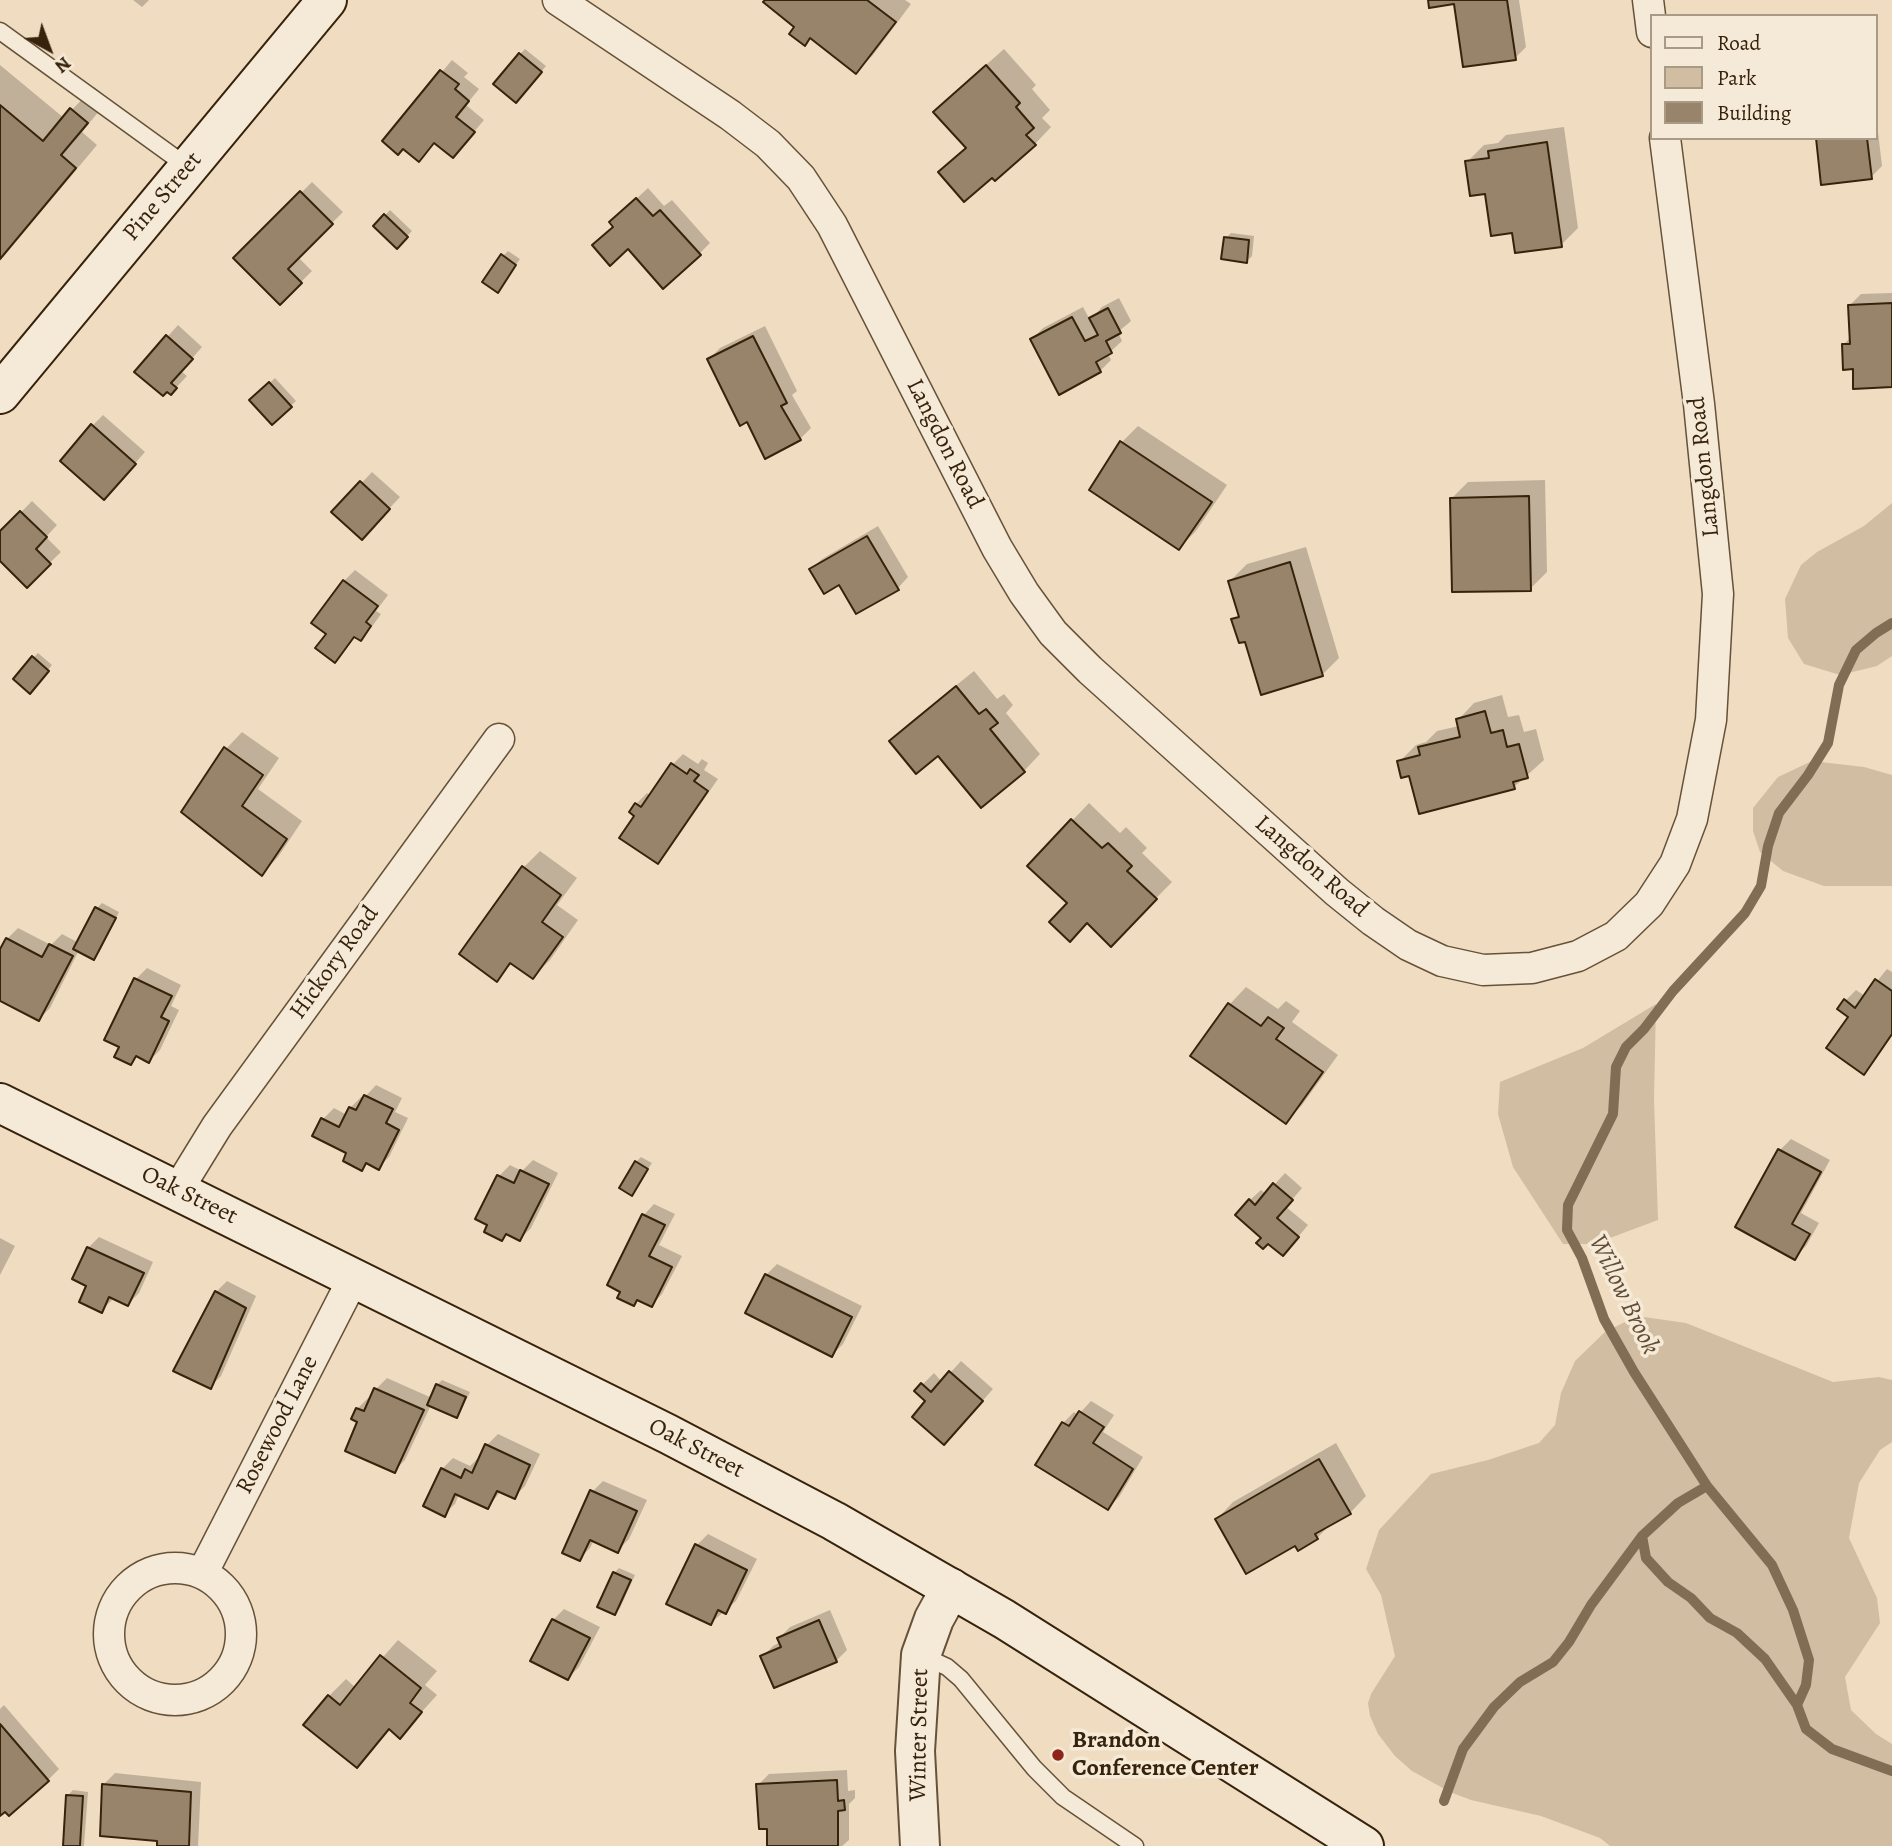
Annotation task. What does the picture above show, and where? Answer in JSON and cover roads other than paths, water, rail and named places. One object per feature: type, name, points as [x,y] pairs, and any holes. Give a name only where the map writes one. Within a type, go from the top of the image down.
[{"type":"main road","name":"Pine Street","points":[[0,394],[327,0]]},
{"type":"main road","name":"Oak Street","points":[[0,1103],[668,1434],[834,1521],[951,1588],[1364,1846]]},
{"type":"main road","name":"Winter Street","points":[[920,1846],[915,1751],[921,1655],[933,1619],[951,1588]]},
{"type":"street","name":"Langdon Road","points":[[558,0],[730,114],[768,144],[802,178],[832,225],[997,548],[1024,593],[1053,633],[1090,670],[1337,892],[1373,921],[1408,945],[1442,961],[1483,970],[1532,968],[1578,956],[1616,936],[1649,904],[1675,864],[1692,819],[1711,720],[1718,594],[1699,404],[1665,140]]},
{"type":"street","name":"Hickory Road","points":[[177,1191],[217,1126],[499,739]]},
{"type":"street","name":"Rosewood Lane","points":[[203,1572],[354,1278]]},
{"type":"street","points":[[184,1567],[203,1572],[226,1590],[241,1619],[241,1647],[235,1664],[220,1684],[209,1692],[182,1701],[156,1698],[134,1687],[117,1669],[108,1642],[110,1616],[119,1597],[135,1580],[162,1568],[184,1567]]},
{"type":"lane","points":[[0,31],[188,167]]},
{"type":"lane","points":[[921,1655],[941,1663],[961,1679],[1034,1768],[1063,1797],[1135,1846]]},
{"type":"waterway","name":"Willow Brook","points":[[1892,623],[1856,650],[1839,685],[1828,743],[1779,813],[1768,846],[1761,886],[1745,913],[1626,1047],[1616,1067],[1613,1114],[1568,1205],[1567,1230],[1582,1258],[1604,1319],[1634,1372],[1707,1486],[1772,1565],[1793,1610],[1809,1660],[1806,1685],[1797,1705],[1806,1729],[1832,1749],[1892,1771]]},
{"type":"waterway","points":[[1444,1801],[1463,1749],[1494,1707],[1520,1682],[1553,1662],[1642,1536],[1678,1503],[1707,1486]]},
{"type":"waterway","points":[[1642,1536],[1646,1558],[1668,1582],[1691,1598],[1710,1618],[1737,1633],[1765,1659],[1797,1705]]},
{"type":"place","name":"Brandon Conference Center","points":[[1058,1755]]}]
